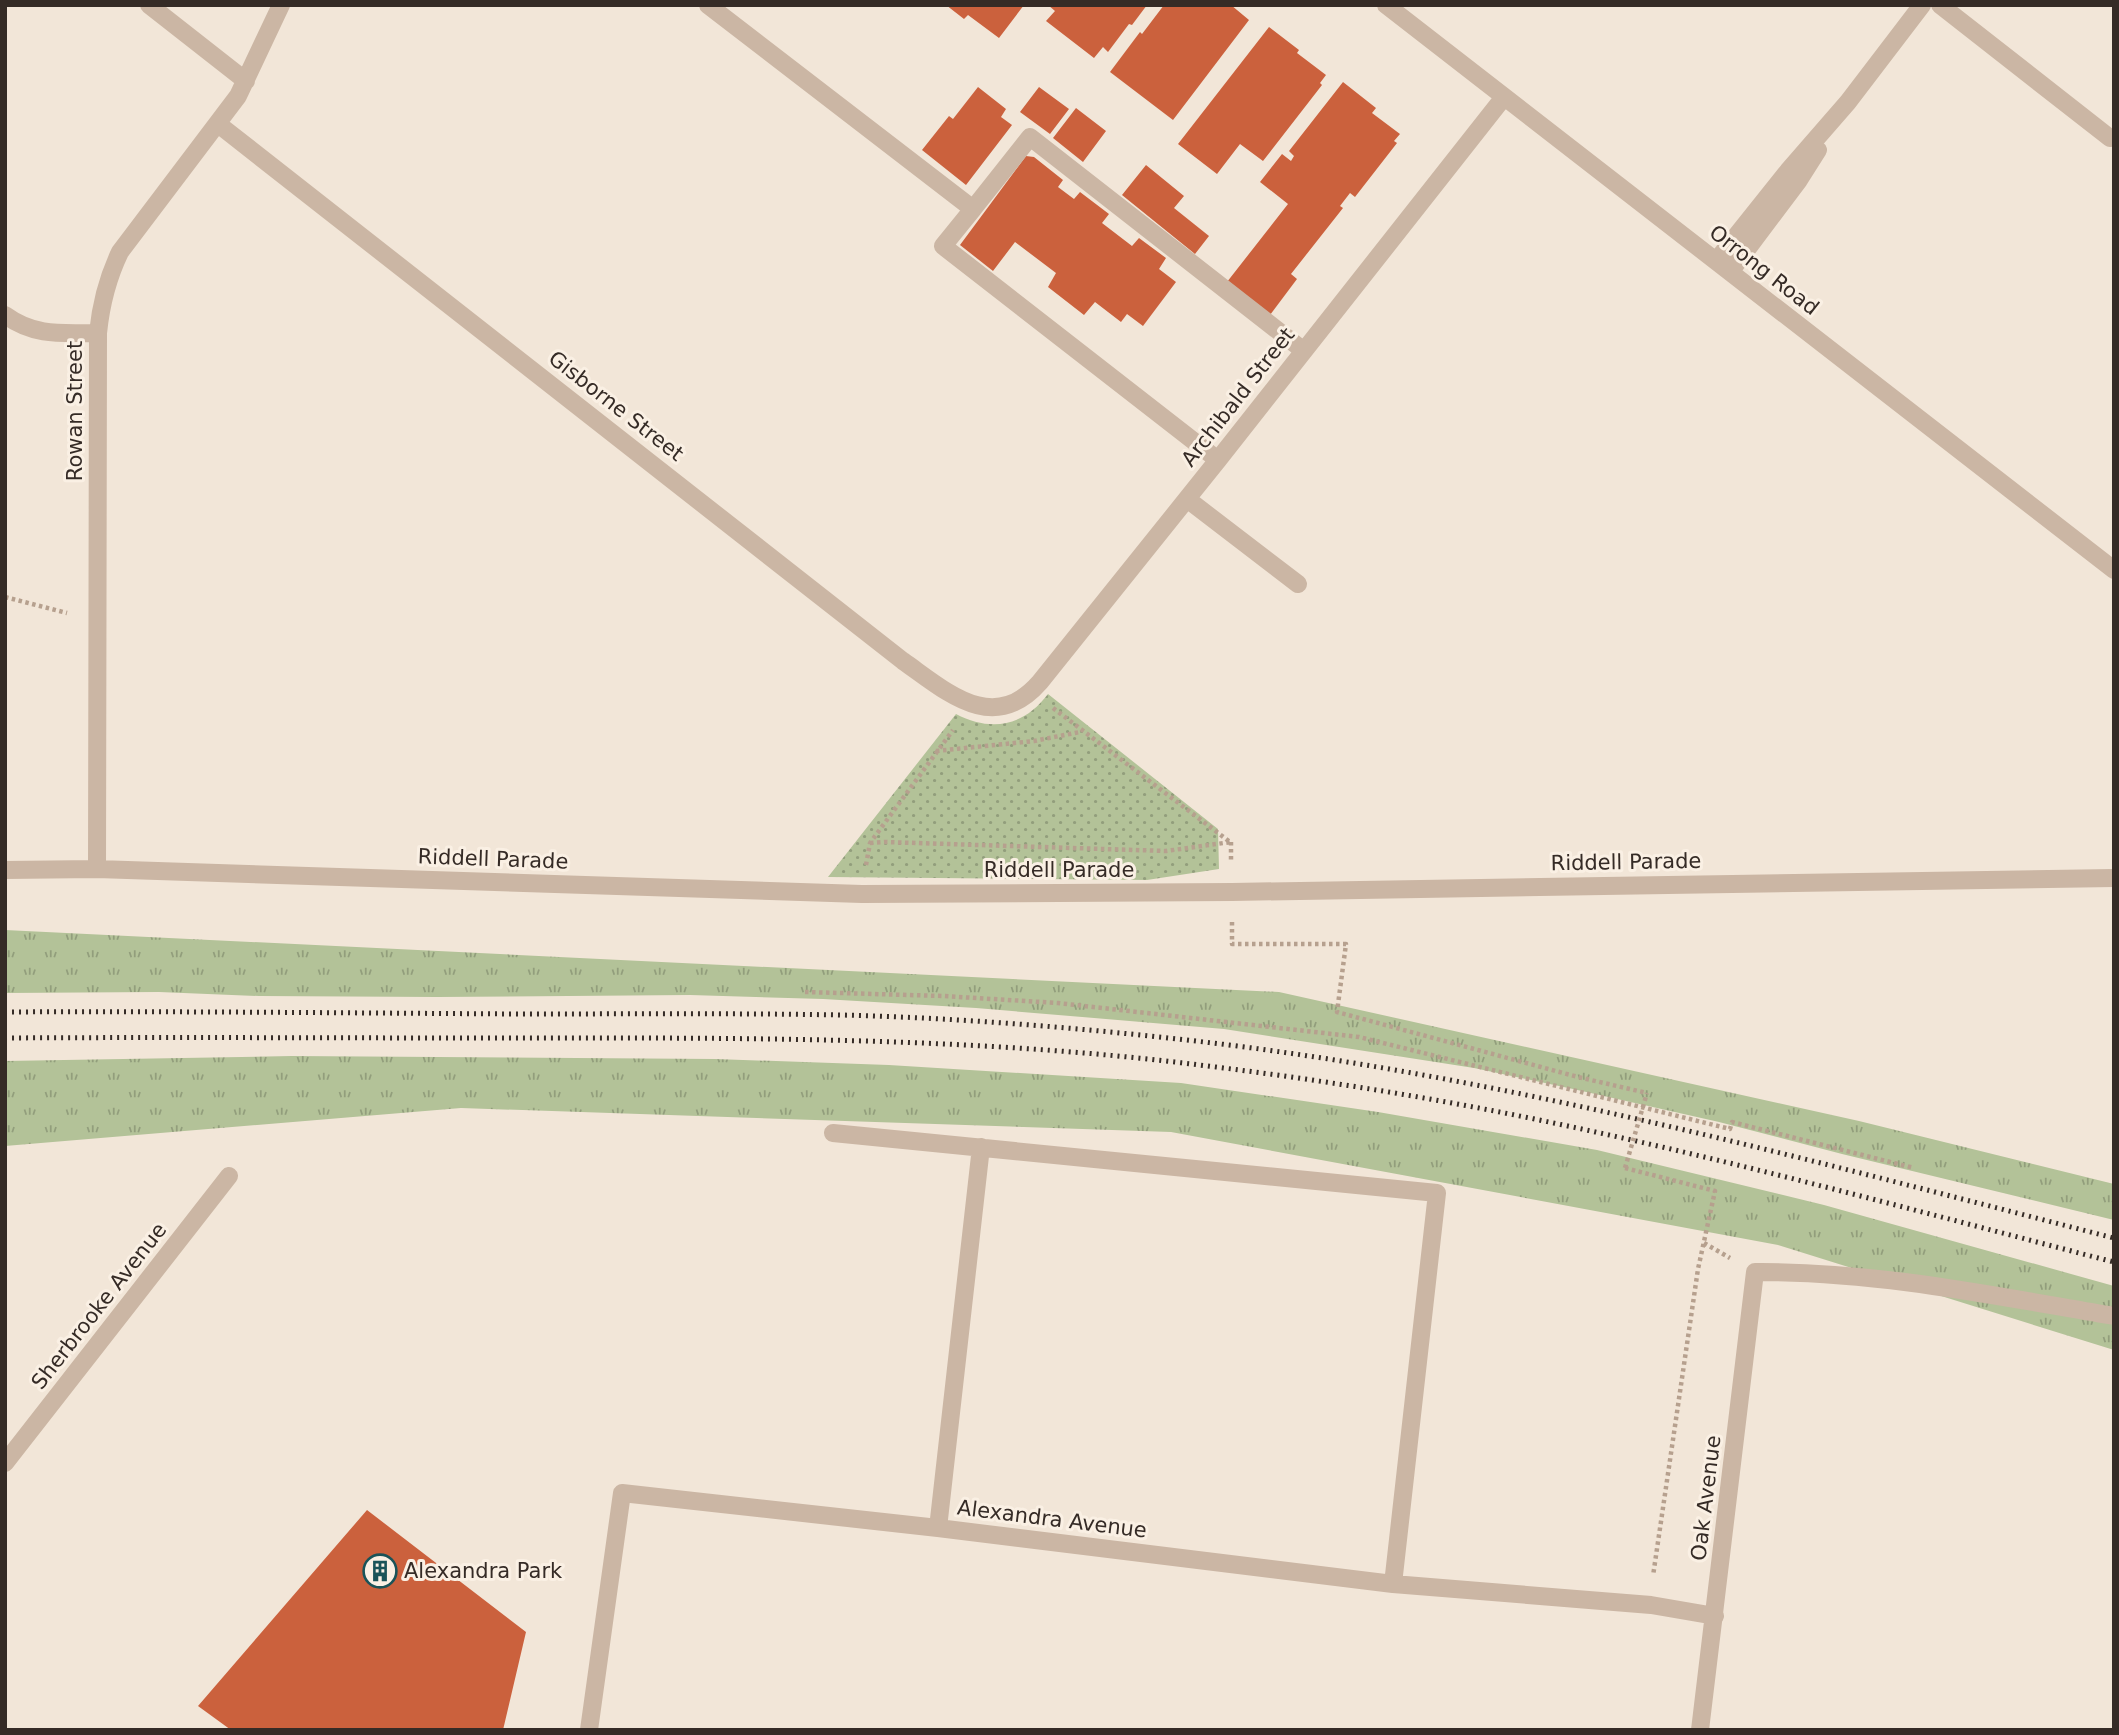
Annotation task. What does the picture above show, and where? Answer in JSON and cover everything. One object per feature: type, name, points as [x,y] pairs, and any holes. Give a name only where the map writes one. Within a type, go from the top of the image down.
[{"type":"street","points":[[149,5],[246,81]]},
{"type":"street","name":"Rowan Street","points":[[97,869],[98,333],[102,298],[120,252],[238,96],[281,5]]},
{"type":"street","points":[[708,5],[973,209]]},
{"type":"street","name":"Orrong Road","points":[[1387,5],[2114,570]]},
{"type":"street","points":[[1716,261],[1788,170],[1848,102],[1922,5]]},
{"type":"street","points":[[1940,5],[2110,138]]},
{"type":"street","name":"Archibald Street","points":[[994,707],[1012,704],[1031,691],[1187,499],[1504,97]]},
{"type":"street","points":[[1730,272],[1799,180],[1848,102]]},
{"type":"street","name":"Gisborne Street","points":[[218,124],[903,661],[952,695],[973,704],[994,707]]},
{"type":"street","points":[[1218,460],[943,246],[1030,137],[1304,351]]},
{"type":"street","points":[[5,315],[21,326],[35,331],[98,333]]},
{"type":"street","points":[[1187,499],[1298,584]]},
{"type":"street","name":"Riddell Parade","points":[[5,870],[97,869],[862,894],[1246,892],[2114,878]]},
{"type":"street","points":[[833,1133],[1437,1193],[1393,1584]]},
{"type":"street","points":[[938,1528],[981,1147]]},
{"type":"street","name":"Sherbrooke Avenue","points":[[5,1463],[229,1176]]},
{"type":"street","name":"Oak Avenue","points":[[1700,1730],[1755,1272],[1807,1272],[1861,1277],[2114,1316]]},
{"type":"street","name":"Alexandra Avenue","points":[[589,1730],[622,1493],[938,1528],[1393,1584],[1651,1605],[1714,1616]]},
{"type":"path","points":[[5,597],[98,620]]},
{"type":"path","points":[[870,843],[1166,851],[1231,842],[1081,732],[1031,691]]},
{"type":"path","points":[[866,867],[870,843],[973,704]]},
{"type":"path","points":[[936,751],[1034,741],[1081,732]]},
{"type":"path","points":[[1232,910],[1232,944],[1346,944],[1337,1012],[1647,1093],[1626,1168],[1715,1191],[1698,1269],[1651,1605]]},
{"type":"path","points":[[805,992],[955,996],[1058,1003],[1359,1037],[1730,1129],[1732,1122],[1914,1168]]},
{"type":"green space","points":[[1048,694],[1218,829],[1219,869],[1147,880],[828,877],[956,714],[982,723],[1006,723],[1028,714]]},
{"type":"green space","points":[[5,930],[1279,992],[1859,1121],[2114,1184],[2114,1220],[1719,1122],[1573,1089],[1474,1068],[1224,1029],[976,1008],[690,995],[437,997],[259,996],[159,992],[5,993]]},
{"type":"green space","points":[[292,1056],[715,1059],[889,1065],[1181,1083],[1378,1112],[1597,1150],[1824,1205],[2114,1286],[2114,1350],[1778,1245],[1171,1132],[461,1108],[5,1146],[5,1061]]},
{"type":"building","points":[[946,5],[1024,5],[999,38],[968,15],[964,19]]},
{"type":"building","points":[[1048,5],[1147,5],[1108,52],[1103,47],[1094,58],[1046,21],[1055,11]]},
{"type":"building","points":[[1164,5],[1231,5],[1249,20],[1173,120],[1110,72]]},
{"type":"building","points":[[1269,27],[1326,75],[1320,83],[1322,85],[1263,161],[1240,144],[1217,174],[1178,144]]},
{"type":"building","points":[[1343,82],[1376,108],[1372,113],[1400,134],[1394,141],[1397,143],[1355,197],[1350,193],[1340,206],[1343,208],[1291,274],[1297,279],[1270,315],[1227,282],[1288,204],[1260,182],[1282,154],[1291,161],[1294,156],[1289,151]]},
{"type":"building","points":[[978,87],[1006,109],[1001,117],[1012,125],[966,185],[922,150],[949,116],[953,119]]},
{"type":"building","points":[[1039,87],[1069,109],[1050,134],[1020,112]]},
{"type":"building","points":[[1076,108],[1106,131],[1083,162],[1053,138]]},
{"type":"building","points":[[1026,156],[1034,157],[1063,180],[1058,187],[1074,199],[1080,192],[1109,214],[1102,223],[1132,246],[1139,238],[1166,258],[1159,269],[1176,282],[1143,326],[1127,314],[1121,322],[1095,302],[1084,315],[1048,287],[1056,273],[1015,242],[993,271],[960,245]]},
{"type":"building","points":[[1146,165],[1184,196],[1174,208],[1209,236],[1195,254],[1122,195]]},
{"type":"building","name":"Alexandra Park","points":[[367,1510],[526,1632],[503,1730],[231,1730],[198,1706]]},
{"type":"railway","points":[[5,1012],[841,1015],[977,1021],[1159,1037],[1319,1058],[1548,1100],[1775,1152],[2114,1238]]},
{"type":"railway","points":[[5,1038],[841,1040],[1012,1048],[1183,1063],[1373,1090],[1563,1125],[1770,1173],[2114,1262]]},
{"type":"place","name":"Alexandra Park","points":[[380,1571]]}]
